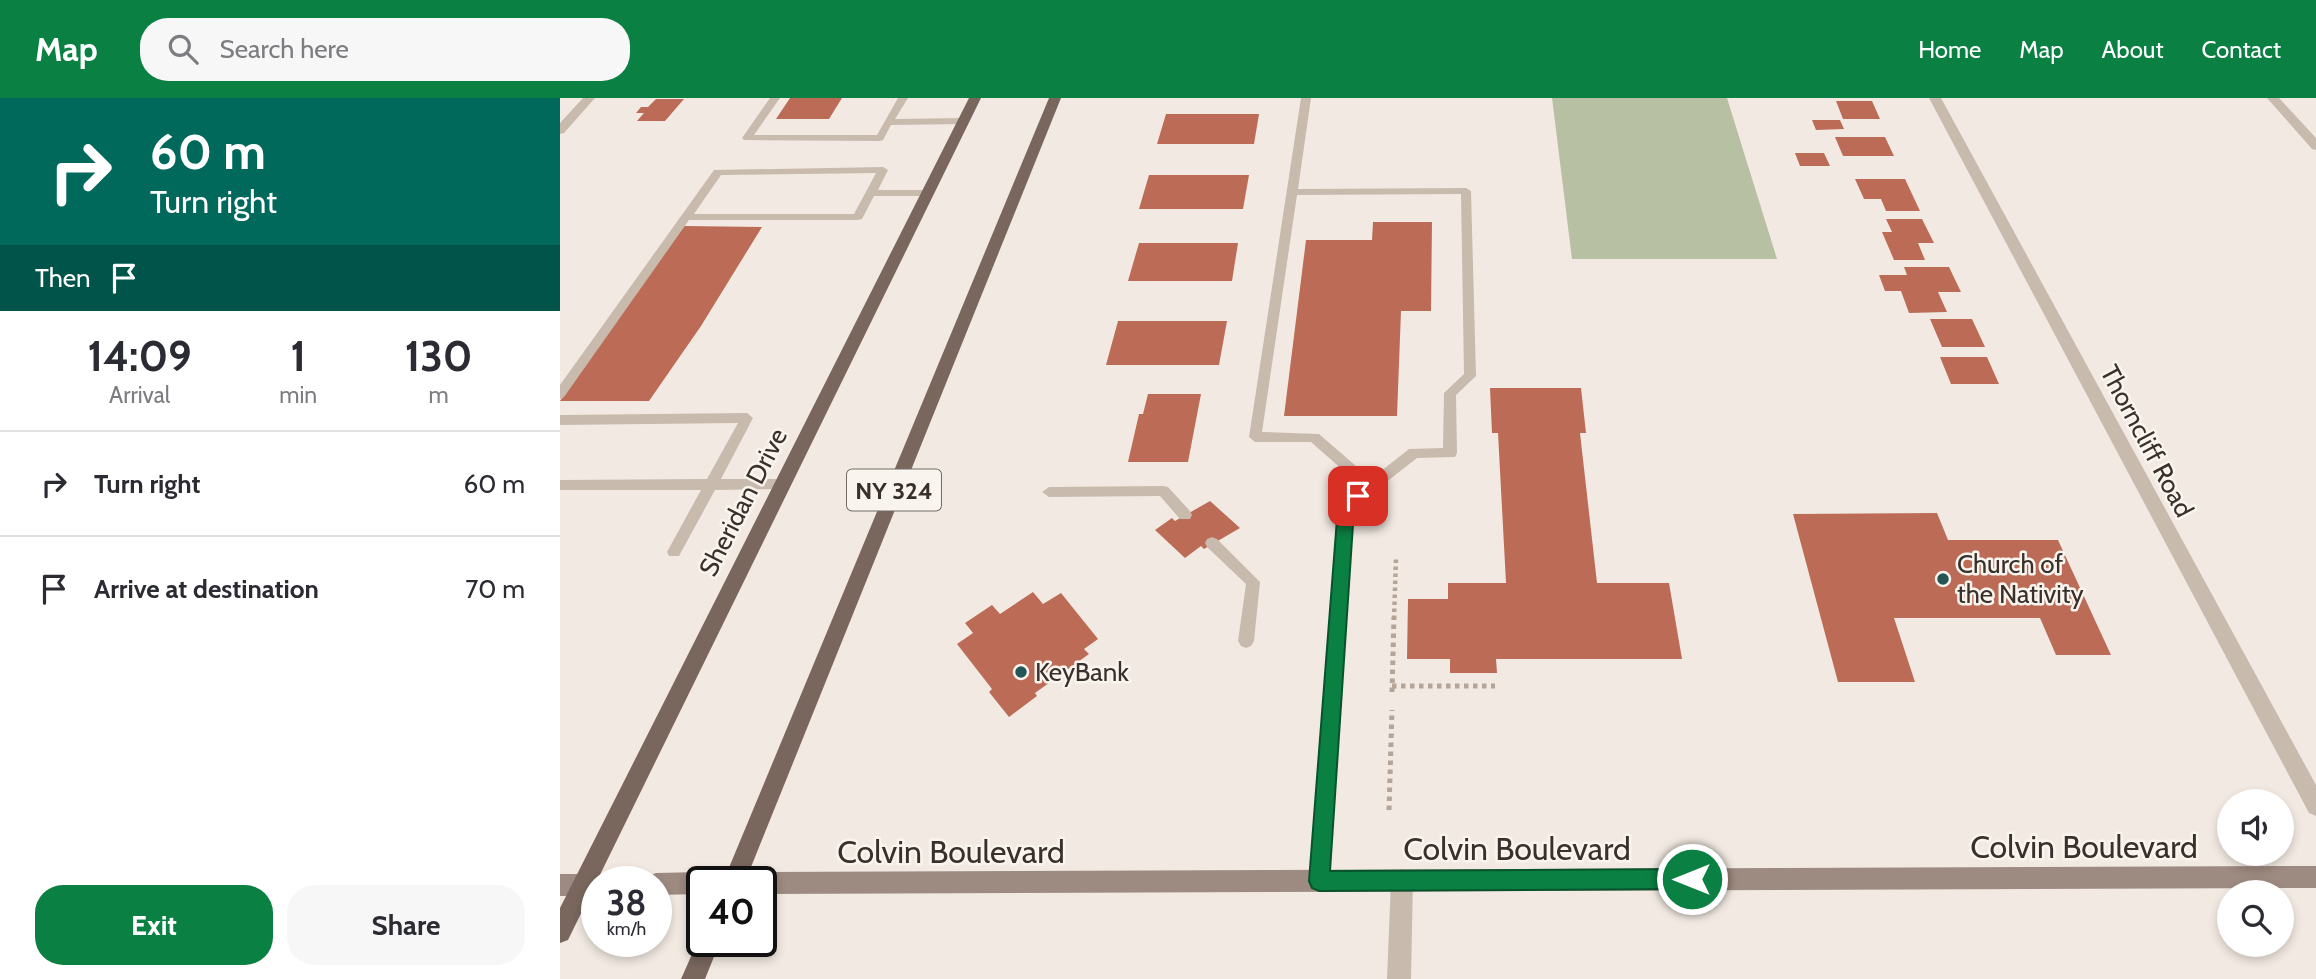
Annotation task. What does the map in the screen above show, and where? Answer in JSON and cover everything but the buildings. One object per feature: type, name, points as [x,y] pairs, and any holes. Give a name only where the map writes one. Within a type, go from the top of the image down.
[{"type":"main road","name":"Sheridan Drive","points":[[599,866],[783,484],[975,98]]},
{"type":"main road","name":"NY 324","points":[[741,866],[1055,98]]},
{"type":"main road","name":"Sheridan Drive","points":[[560,932],[581,899]]},
{"type":"main road","points":[[693,979],[703,957]]},
{"type":"street","points":[[560,130],[589,98]]},
{"type":"street","name":"Thorncliff Road","points":[[1935,98],[2316,806]]},
{"type":"street","points":[[2273,98],[2316,146]]},
{"type":"street","name":"Colvin Boulevard","points":[[777,883],[2316,877]]},
{"type":"street","points":[[1399,979],[1402,880]]},
{"type":"street","points":[[560,885],[581,885]]},
{"type":"lane","points":[[775,98],[747,138],[880,138],[903,98]]},
{"type":"lane","points":[[1306,98],[1255,437],[1314,437],[1371,486]]},
{"type":"lane","points":[[888,122],[964,121]]},
{"type":"lane","points":[[560,394],[718,172],[883,170],[858,217],[686,217]]},
{"type":"lane","points":[[1292,192],[1466,191],[1470,376],[1450,393],[1450,453],[1414,453],[1346,506],[1319,881]]},
{"type":"lane","points":[[871,193],[928,193]]},
{"type":"lane","points":[[560,420],[747,418],[674,552]]},
{"type":"lane","points":[[560,485],[783,484]]},
{"type":"lane","points":[[1049,492],[1163,491],[1185,515]]},
{"type":"lane","points":[[1212,543],[1253,582],[1245,641]]},
{"type":"path","points":[[1396,558],[1392,689],[1496,686]]},
{"type":"path","points":[[1389,810],[1392,710]]},
{"type":"green space","points":[[1552,98],[1727,98],[1777,259],[1572,259]]},
{"type":"place","name":"Church of the Nativity","points":[[1943,579]]},
{"type":"place","name":"KeyBank","points":[[1021,672]]},
{"type":"route","points":[[1358,496],[1346,506],[1319,881],[1692,879]]}]
